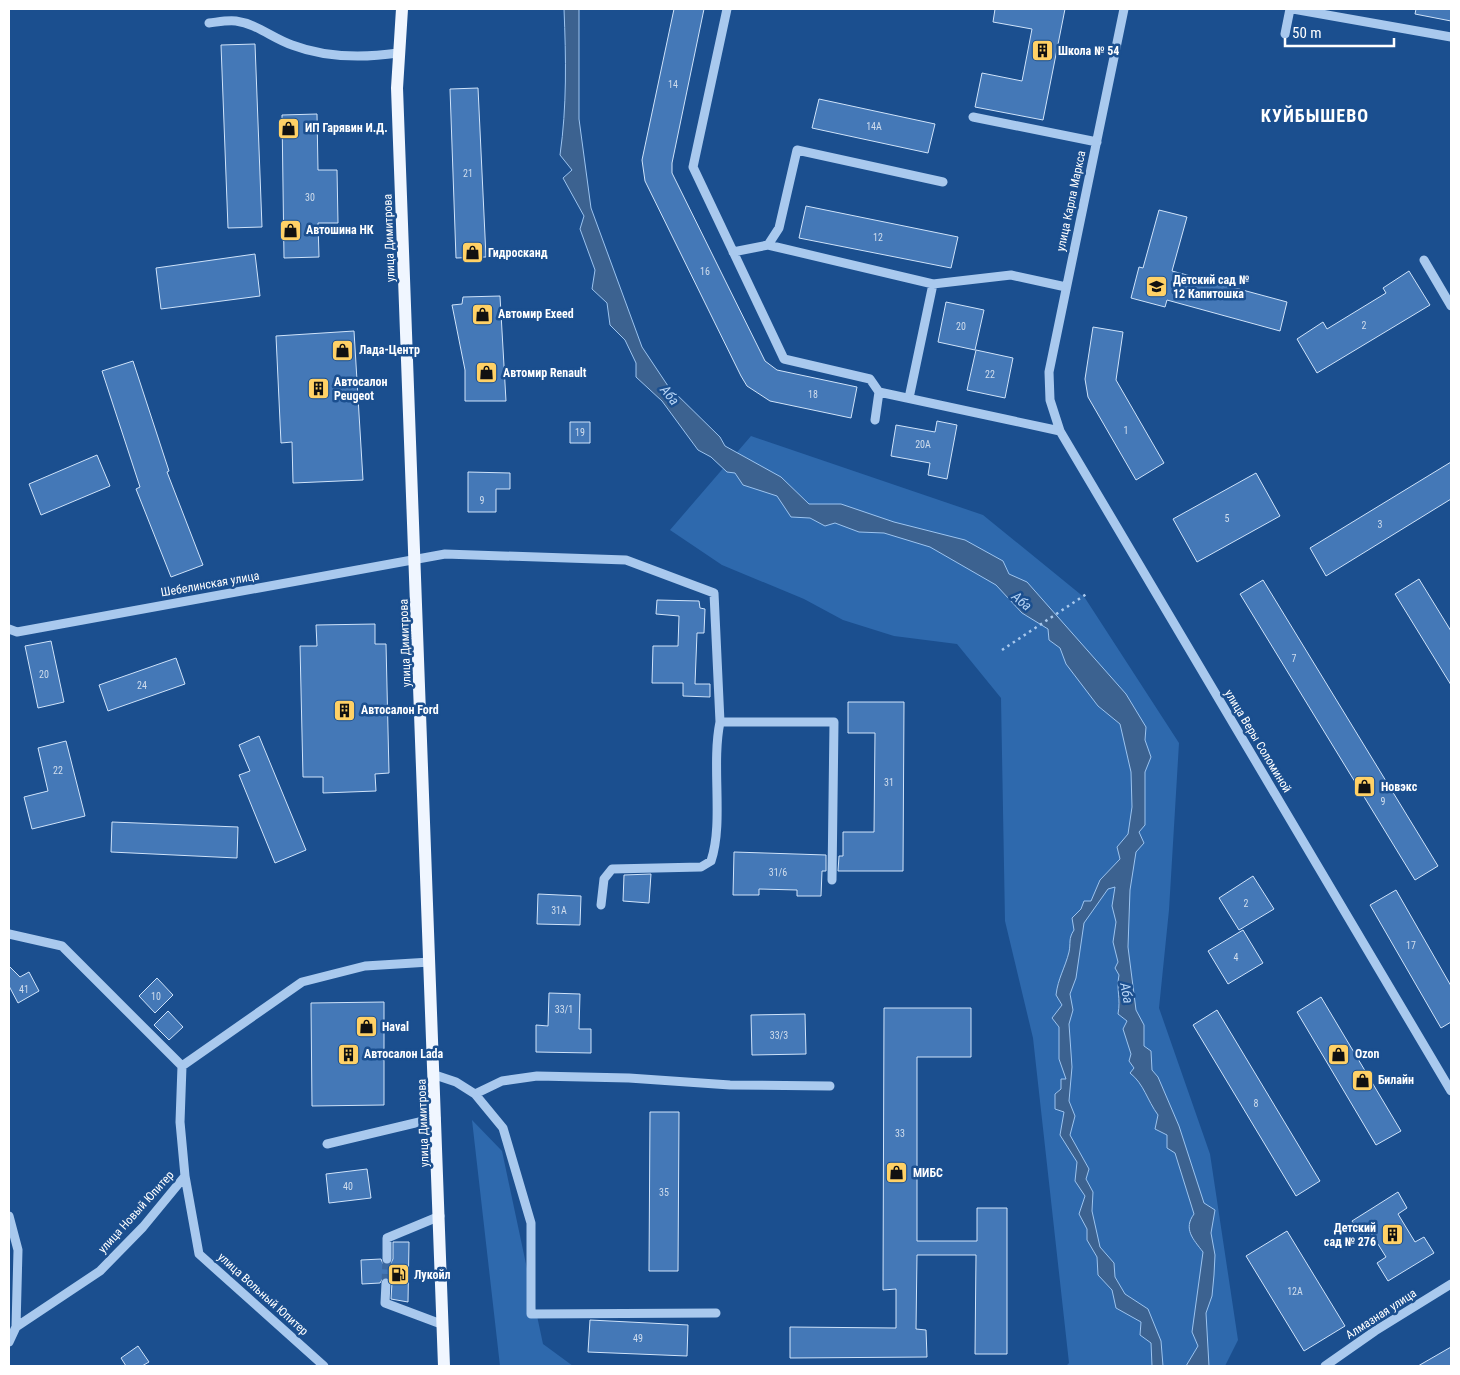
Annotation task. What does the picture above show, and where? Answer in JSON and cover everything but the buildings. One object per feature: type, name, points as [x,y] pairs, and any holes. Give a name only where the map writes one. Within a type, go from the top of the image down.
[{"type":"main road","name":"улица Димитрова","points":[[402,9],[397,88],[435,1075],[440,1216],[441,1324],[444,1366]]},
{"type":"street","points":[[727,9],[693,167],[784,359],[870,379],[879,392],[1060,431]]},
{"type":"street","name":"улица Карла Маркса","points":[[1050,400],[1049,372],[1124,9]]},
{"type":"street","points":[[1285,34],[1292,9],[1451,37]]},
{"type":"street","points":[[209,23],[234,21],[247,24],[293,46],[323,53],[355,57],[398,53]]},
{"type":"street","points":[[973,116],[1097,142]]},
{"type":"street","points":[[768,245],[779,228],[797,150],[944,182]]},
{"type":"street","points":[[733,252],[768,245],[933,284],[1011,275],[1066,287]]},
{"type":"street","points":[[1424,260],[1451,306]]},
{"type":"street","points":[[909,398],[933,284]]},
{"type":"street","points":[[874,420],[879,392]]},
{"type":"street","name":"улица Веры Соломиной","points":[[1050,400],[1060,431],[1451,1091]]},
{"type":"street","name":"Шебелинская улица","points":[[9,629],[18,632],[446,554],[626,560],[714,593],[720,722]]},
{"type":"street","points":[[601,905],[604,879],[612,869],[701,867],[711,861],[715,834],[716,743],[720,722],[834,722],[832,880]]},
{"type":"street","points":[[9,934],[62,946],[182,1066],[302,982],[365,966],[430,962]]},
{"type":"street","name":"улица Новый Юпитер","points":[[16,1327],[100,1271],[143,1227],[185,1176],[180,1122],[182,1066]]},
{"type":"street","points":[[435,1075],[456,1082],[475,1094],[503,1128],[531,1223],[531,1314],[716,1313]]},
{"type":"street","points":[[475,1094],[502,1081],[538,1076],[629,1078],[730,1085],[830,1086]]},
{"type":"street","points":[[327,1144],[436,1118]]},
{"type":"street","name":"улица Вольный Юпитер","points":[[185,1176],[199,1254],[324,1366]]},
{"type":"street","points":[[9,1216],[18,1250],[16,1327],[9,1342]]},
{"type":"street","points":[[387,1259],[387,1238],[440,1216]]},
{"type":"street","points":[[386,1283],[385,1303],[441,1324]]},
{"type":"street","name":"Алмазная улица","points":[[1325,1366],[1375,1331],[1451,1284]]},
{"type":"path","points":[[1002,650],[1088,593]]},
{"type":"shaded area","points":[[751,436],[983,515],[1085,598],[1179,743],[1169,910],[1159,1008],[1210,1154],[1238,1340],[1225,1366],[1066,1366],[1069,1363],[1033,1038],[1005,921],[1001,698],[957,644],[894,636],[843,620],[804,599],[722,565],[670,530]]},
{"type":"shaded area","points":[[472,1120],[502,1151],[543,1344],[573,1366],[500,1366]]},
{"type":"water","name":"Аба","points":[[564,9],[579,9],[579,119],[591,208],[642,347],[668,386],[720,437],[725,446],[781,477],[809,504],[841,504],[894,522],[965,540],[1003,561],[1009,574],[1027,582],[1126,694],[1146,727],[1145,740],[1151,757],[1145,772],[1145,825],[1139,832],[1144,843],[1136,852],[1130,890],[1128,947],[1136,1010],[1144,1025],[1144,1046],[1151,1051],[1152,1070],[1158,1077],[1179,1126],[1204,1203],[1215,1210],[1211,1233],[1215,1255],[1214,1275],[1212,1296],[1206,1313],[1209,1366],[1186,1366],[1198,1346],[1192,1332],[1203,1252],[1189,1229],[1189,1224],[1194,1214],[1175,1153],[1167,1148],[1167,1135],[1155,1129],[1158,1115],[1139,1082],[1130,1073],[1134,1068],[1129,1061],[1131,1054],[1123,1029],[1127,1021],[1118,1014],[1119,975],[1115,968],[1118,962],[1113,942],[1116,922],[1112,906],[1115,887],[1108,889],[1084,923],[1076,978],[1070,994],[1073,1010],[1069,1024],[1072,1067],[1069,1101],[1075,1116],[1070,1135],[1089,1169],[1086,1179],[1093,1192],[1092,1211],[1100,1247],[1114,1263],[1115,1277],[1125,1294],[1148,1309],[1161,1341],[1163,1366],[1152,1366],[1151,1343],[1140,1335],[1141,1322],[1116,1308],[1112,1290],[1098,1275],[1097,1257],[1087,1240],[1087,1229],[1079,1214],[1085,1196],[1075,1181],[1077,1162],[1060,1135],[1064,1112],[1055,1109],[1055,1094],[1061,1089],[1061,1079],[1066,1079],[1059,1059],[1059,1027],[1052,1018],[1062,1005],[1056,995],[1074,930],[1072,918],[1081,909],[1084,901],[1091,901],[1100,880],[1120,859],[1117,847],[1128,834],[1132,807],[1131,772],[1120,724],[1098,706],[1066,664],[1060,648],[1049,640],[1048,629],[1022,613],[996,585],[930,547],[884,533],[859,532],[835,523],[825,526],[810,518],[791,517],[777,496],[743,485],[735,473],[727,472],[711,457],[698,450],[662,401],[636,377],[636,363],[625,340],[610,325],[607,303],[592,289],[595,270],[580,229],[584,216],[563,178],[572,170],[560,155],[565,82]]},
{"type":"tunnel","points":[[386,1283],[387,1259]]},
{"type":"place","name":"Школа № 54","points":[[1042,51]]},
{"type":"place","name":"ИП Гарявин И.Д.","points":[[289,128]]},
{"type":"place","name":"Автошина НК","points":[[290,230]]},
{"type":"place","name":"Гидросканд","points":[[472,253]]},
{"type":"place","name":"Детский сад № 12 Капитошка","points":[[1157,287]]},
{"type":"place","name":"Автомир Exeed","points":[[482,314]]},
{"type":"place","name":"Лада-Центр","points":[[343,350]]},
{"type":"place","name":"Автомир Renault","points":[[487,373]]},
{"type":"place","name":"Автосалон Peugeot","points":[[318,389]]},
{"type":"place","name":"Автосалон Ford","points":[[345,710]]},
{"type":"place","name":"Новэкс","points":[[1365,787]]},
{"type":"place","name":"Haval","points":[[366,1027]]},
{"type":"place","name":"Автосалон Lada","points":[[348,1054]]},
{"type":"place","name":"Ozon","points":[[1339,1054]]},
{"type":"place","name":"Билайн","points":[[1362,1080]]},
{"type":"place","name":"МИБС","points":[[897,1173]]},
{"type":"place","name":"Детский сад № 276","points":[[1392,1235]]},
{"type":"place","name":"Лукойл","points":[[398,1275]]},
{"type":"district","name":"КУЙБЫШЕВО","points":[[1315,115]]}]
